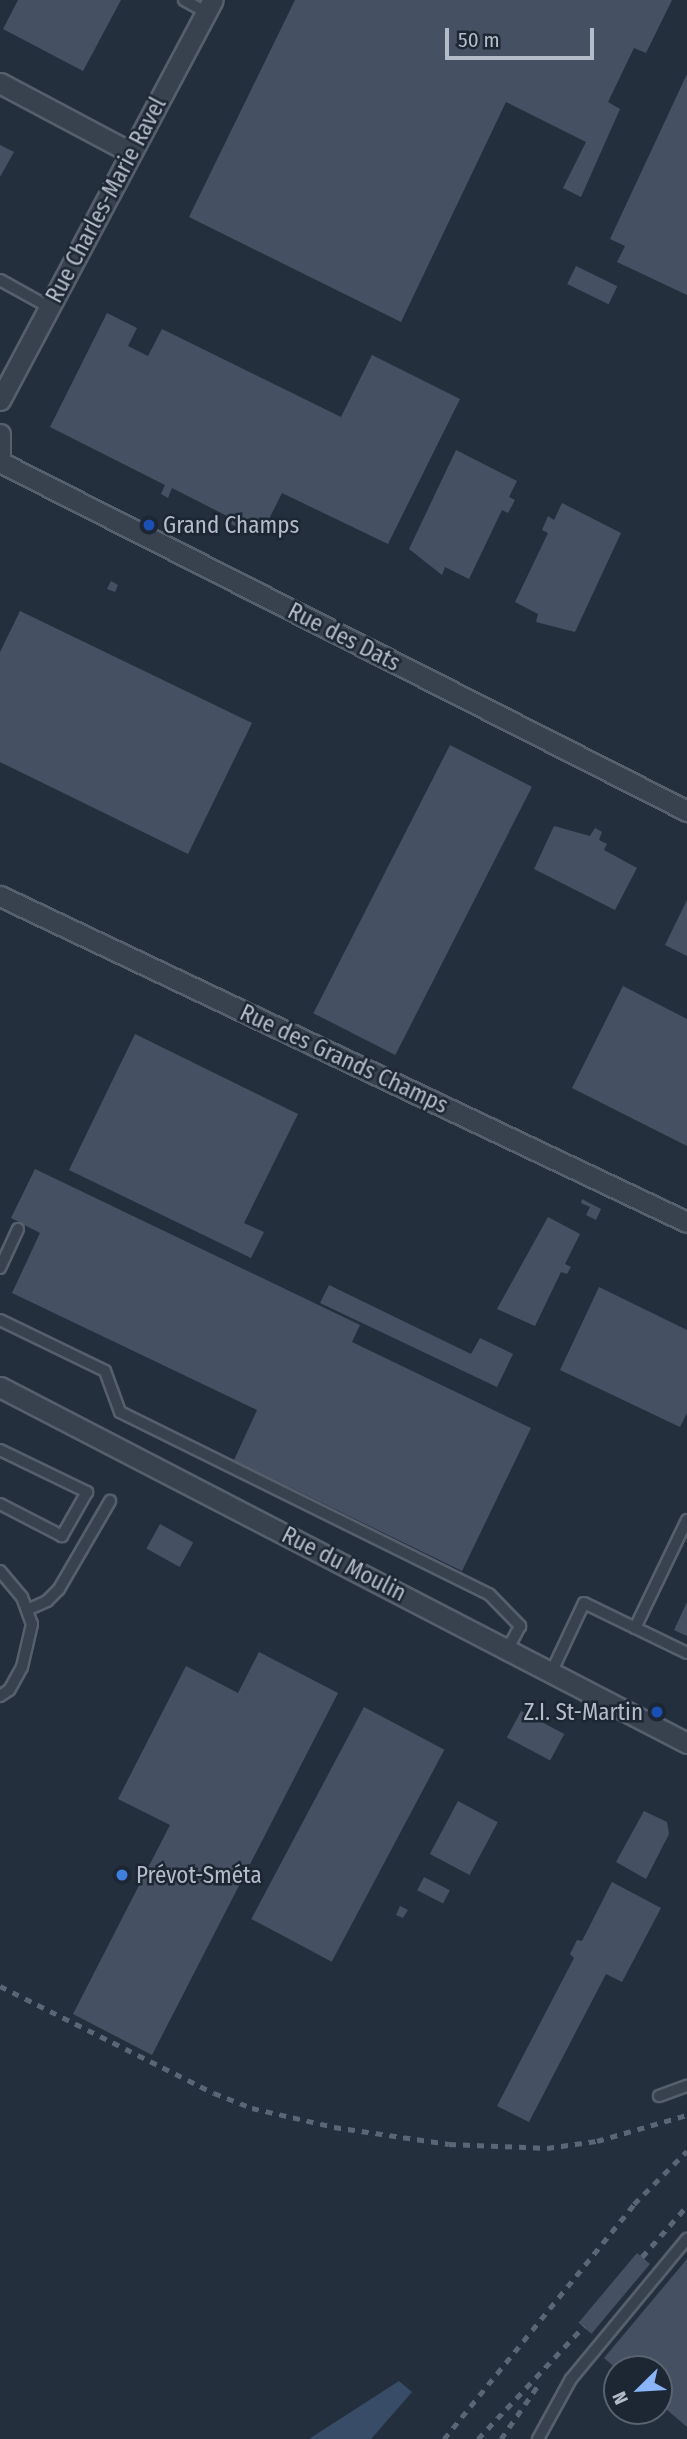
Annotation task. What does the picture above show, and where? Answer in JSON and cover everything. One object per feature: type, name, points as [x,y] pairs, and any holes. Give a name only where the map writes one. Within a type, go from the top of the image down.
[{"type":"street","name":"Rue Charles-Marie Ravel","points":[[0,400],[209,6]]},
{"type":"street","points":[[0,83],[130,152]]},
{"type":"street","points":[[0,434],[0,463]]},
{"type":"street","name":"Rue des Dats","points":[[0,463],[687,811]]},
{"type":"street","name":"Rue des Grands Champs","points":[[0,896],[687,1222]]},
{"type":"street","name":"Rue du Moulin","points":[[0,1387],[687,1743]]},
{"type":"lane","points":[[184,0],[209,6]]},
{"type":"lane","points":[[0,280],[49,307]]},
{"type":"lane","points":[[0,1268],[18,1229]]},
{"type":"lane","points":[[0,1320],[105,1371],[120,1412],[489,1594],[520,1626],[507,1650]]},
{"type":"lane","points":[[0,1450],[87,1492],[62,1536],[0,1504]]},
{"type":"lane","points":[[27,1610],[47,1601],[59,1589],[110,1501]]},
{"type":"lane","points":[[635,1628],[687,1520]]},
{"type":"lane","points":[[0,1571],[27,1610],[32,1624],[23,1667],[9,1690],[0,1696]]},
{"type":"lane","points":[[550,1674],[584,1603],[687,1653]]},
{"type":"lane","points":[[659,2096],[687,2086]]},
{"type":"lane","points":[[538,2439],[570,2379],[687,2239]]},
{"type":"water","points":[[399,2381],[412,2392],[371,2439],[309,2439]]},
{"type":"building","points":[[18,0],[121,0],[83,71],[3,29]]},
{"type":"building","points":[[295,0],[672,0],[646,53],[634,48],[608,102],[620,109],[581,197],[563,188],[586,142],[506,102],[401,322],[189,217]]},
{"type":"building","points":[[687,74],[687,295],[617,262],[625,246],[610,239]]},
{"type":"building","points":[[0,145],[14,152],[0,177]]},
{"type":"building","points":[[576,266],[617,286],[609,304],[567,284]]},
{"type":"building","points":[[107,313],[137,328],[128,346],[148,356],[162,329],[341,417],[372,355],[460,399],[388,544],[282,493],[262,533],[257,531],[254,536],[231,524],[233,519],[172,488],[168,498],[161,494],[165,485],[50,427]]},
{"type":"building","points":[[456,450],[517,481],[509,497],[515,500],[508,513],[502,510],[469,579],[445,567],[442,575],[409,549]]},
{"type":"building","points":[[562,503],[621,533],[575,632],[536,622],[538,614],[515,602],[548,533],[542,530],[548,516],[554,520]]},
{"type":"building","points":[[111,581],[118,585],[115,592],[107,589]]},
{"type":"building","points":[[20,611],[252,723],[188,854],[0,762],[0,652]]},
{"type":"building","points":[[450,745],[532,787],[395,1055],[313,1013]]},
{"type":"building","points":[[554,826],[590,836],[595,828],[602,832],[599,840],[607,844],[604,850],[637,868],[615,910],[534,869]]},
{"type":"building","points":[[687,900],[687,956],[665,945]]},
{"type":"building","points":[[623,986],[687,1019],[687,1146],[572,1088]]},
{"type":"building","points":[[135,1034],[298,1114],[244,1223],[264,1232],[251,1258],[69,1170]]},
{"type":"building","points":[[35,1169],[360,1325],[352,1342],[531,1428],[462,1571],[234,1460],[257,1410],[12,1293],[40,1233],[11,1218]]},
{"type":"building","points":[[582,1199],[601,1209],[596,1220],[586,1215],[590,1207],[581,1203]]},
{"type":"building","points":[[548,1217],[580,1234],[565,1264],[571,1267],[567,1274],[561,1272],[535,1326],[497,1309]]},
{"type":"building","points":[[329,1285],[471,1354],[480,1338],[513,1354],[497,1387],[320,1303]]},
{"type":"building","points":[[599,1287],[687,1330],[687,1413],[680,1427],[560,1370]]},
{"type":"building","points":[[160,1524],[193,1542],[180,1567],[146,1548]]},
{"type":"building","points":[[687,1602],[687,1636],[674,1630]]},
{"type":"building","points":[[259,1652],[338,1693],[152,2055],[73,2014],[170,1825],[118,1799],[186,1666],[238,1693]]},
{"type":"building","points":[[364,1707],[444,1750],[332,1962],[251,1919]]},
{"type":"building","points":[[521,1711],[564,1734],[550,1760],[507,1737]]},
{"type":"building","points":[[458,1801],[498,1822],[470,1875],[430,1854]]},
{"type":"building","points":[[644,1811],[667,1822],[669,1834],[646,1879],[616,1862]]},
{"type":"building","points":[[424,1877],[450,1890],[443,1904],[417,1890]]},
{"type":"building","points":[[612,1882],[661,1908],[622,1982],[606,1974],[529,2122],[497,2106],[574,1958],[570,1954],[577,1940],[582,1941]]},
{"type":"building","points":[[400,1906],[408,1910],[403,1918],[396,1915]]},
{"type":"building","points":[[637,2253],[650,2264],[592,2334],[579,2323]]},
{"type":"building","points":[[687,2259],[687,2427],[673,2415],[673,2355],[607,2355]]},
{"type":"railway","points":[[0,1986],[214,2093],[252,2108],[334,2127],[449,2144],[547,2148],[597,2141],[687,2115]]},
{"type":"railway","points":[[444,2439],[634,2204],[687,2151]]},
{"type":"railway","points":[[642,2257],[687,2206]]},
{"type":"railway","points":[[478,2439],[584,2326]]},
{"type":"railway","points":[[501,2439],[539,2384]]},
{"type":"place","name":"Grand Champs","points":[[149,525]]},
{"type":"place","name":"Z.I. St-Martin","points":[[657,1712]]},
{"type":"place","name":"Prévot-Sméta","points":[[122,1875]]}]
